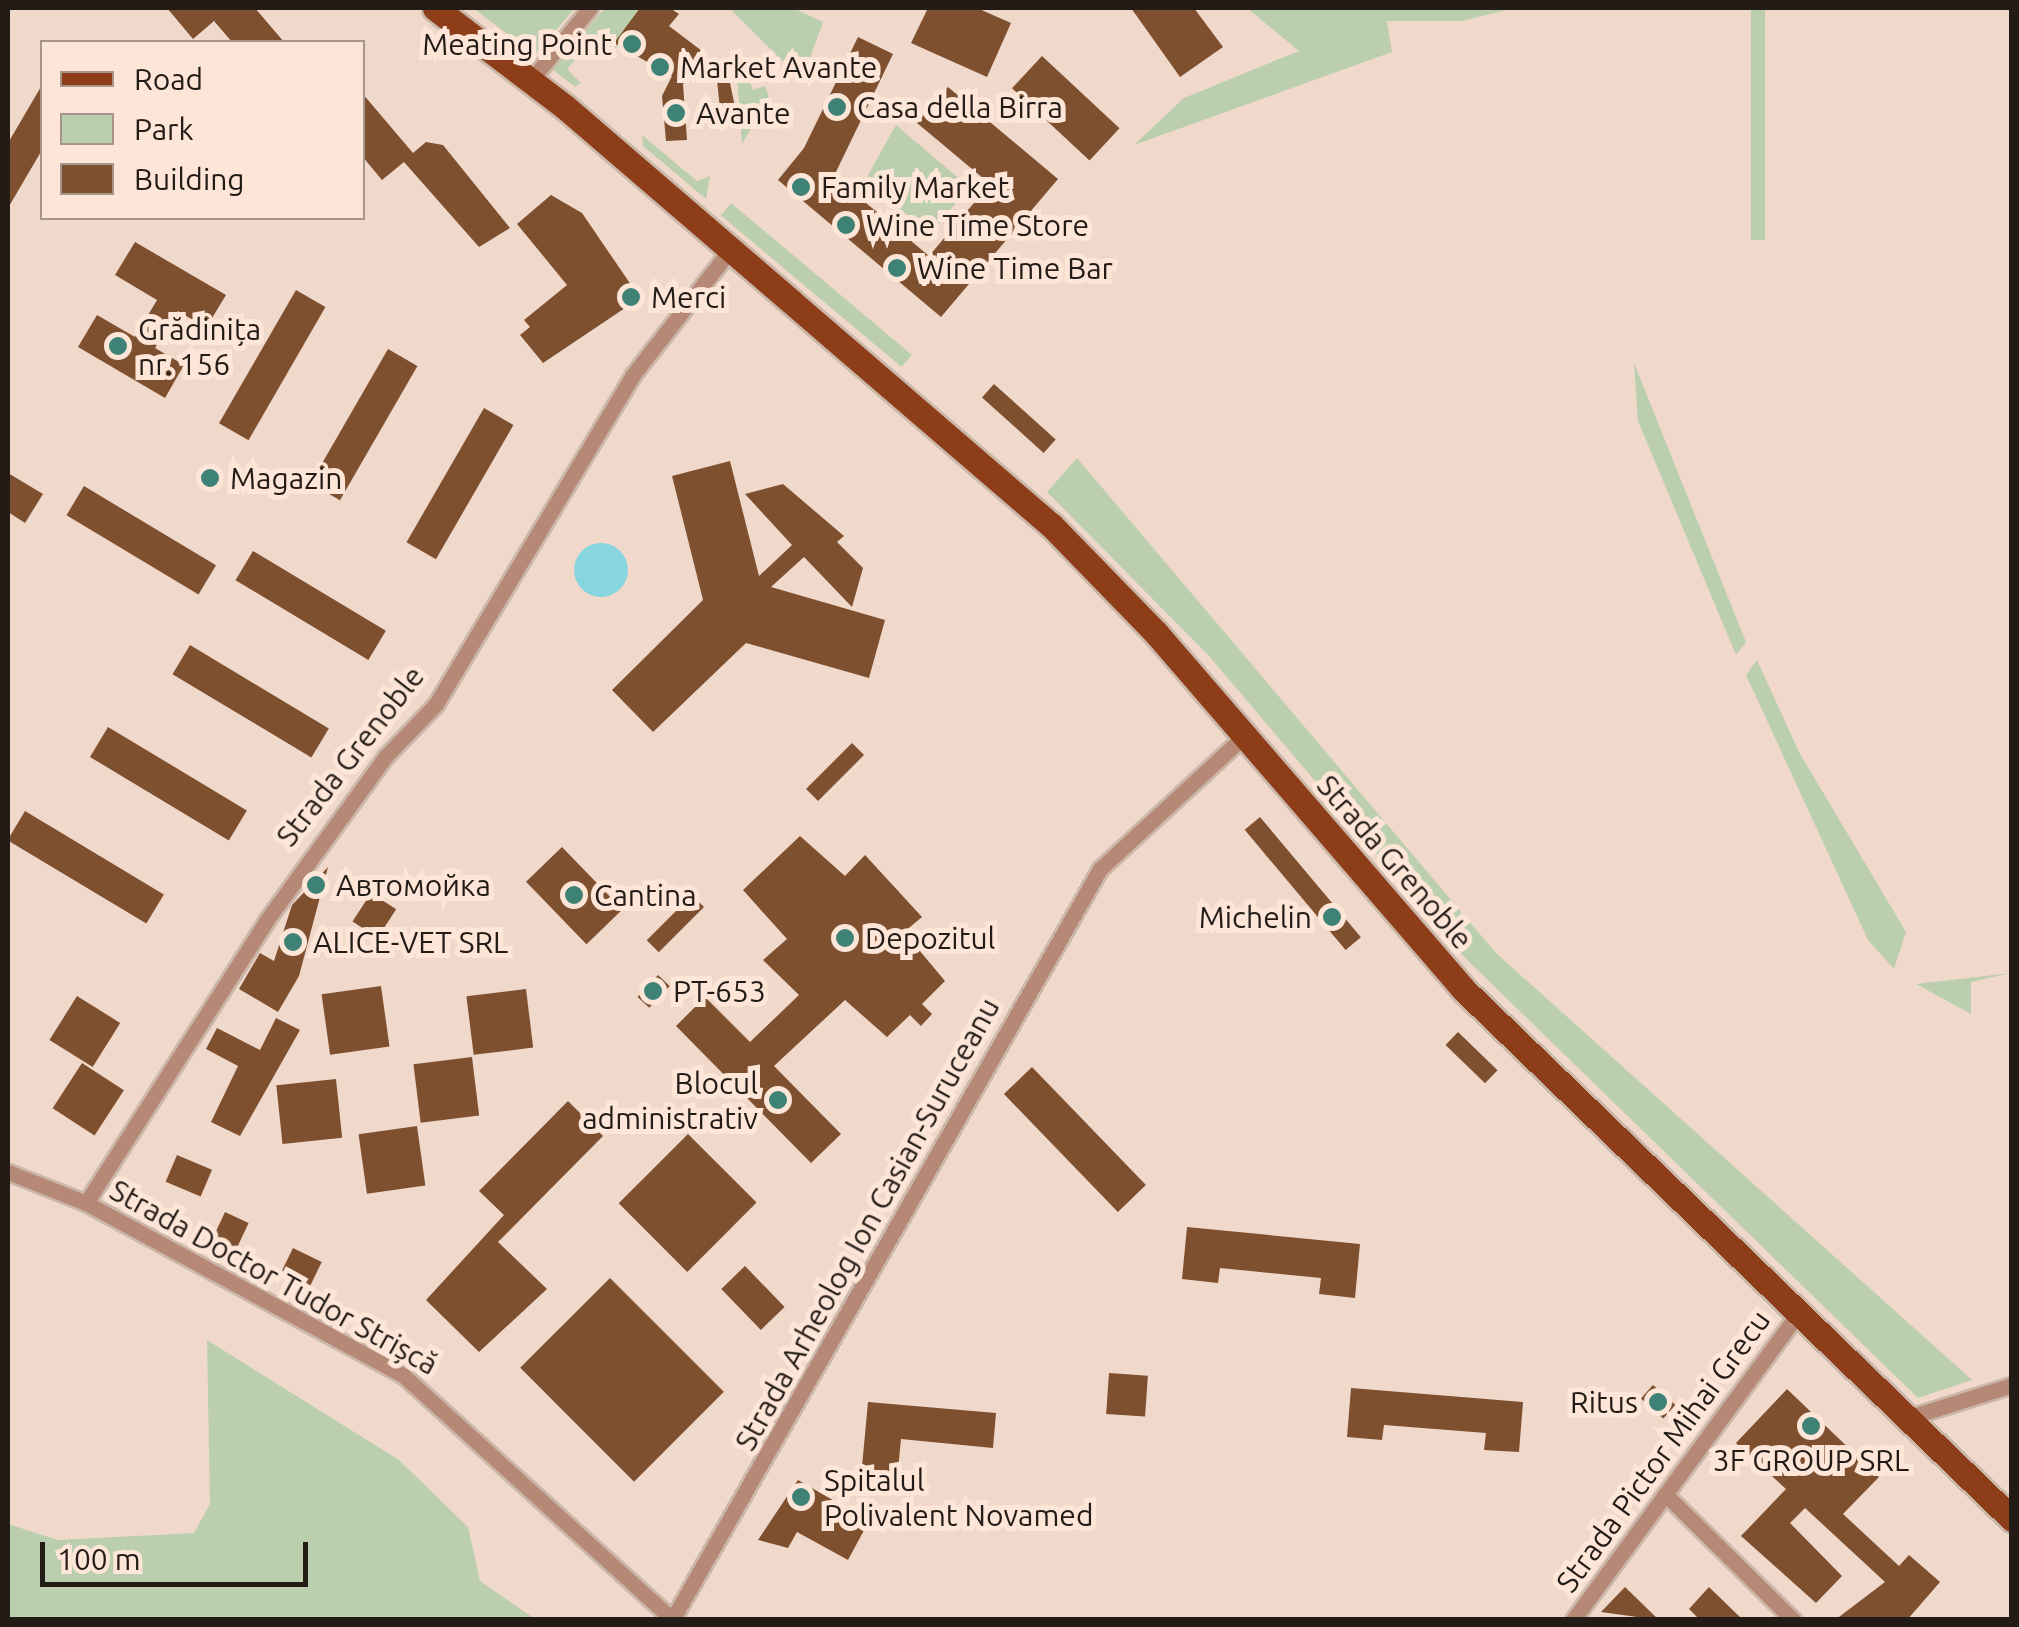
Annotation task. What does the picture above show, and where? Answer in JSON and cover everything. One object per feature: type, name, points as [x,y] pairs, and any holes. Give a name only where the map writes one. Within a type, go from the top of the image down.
[{"type":"main road","name":"Strada Grenoble","points":[[435,8],[530,80],[1052,526],[1244,736],[1462,988],[1904,1419],[2012,1519]]},
{"type":"street","points":[[530,80],[590,8]]},
{"type":"street","name":"Strada Grenoble","points":[[86,1202],[266,921],[386,756],[436,704],[632,376],[731,249]]},
{"type":"street","name":"Strada Arheolog Ion Casian-Suruceanu","points":[[672,1619],[1100,869],[1244,736]]},
{"type":"street","name":"Strada Doctor Tudor Strișcă","points":[[8,1172],[86,1202],[404,1376],[672,1619]]},
{"type":"street","name":"Strada Pictor Mihai Grecu","points":[[1574,1619],[1797,1315]]},
{"type":"street","points":[[1904,1419],[2012,1385]]},
{"type":"street","points":[[1665,1494],[1793,1620]]},
{"type":"green space","points":[[473,8],[575,8],[535,55]]},
{"type":"green space","points":[[605,8],[640,8],[609,59],[589,45],[567,69],[581,83],[575,87],[553,70]]},
{"type":"green space","points":[[729,8],[793,8],[823,22],[802,80]]},
{"type":"green space","points":[[1247,8],[1515,8],[1462,21],[1387,21],[1392,52],[1134,145],[1184,98],[1299,51]]},
{"type":"green space","points":[[1751,8],[1765,8],[1765,240],[1751,240]]},
{"type":"green space","points":[[746,73],[753,90],[765,86],[769,96],[742,144],[737,75]]},
{"type":"green space","points":[[896,125],[969,187],[932,232],[863,184]]},
{"type":"green space","points":[[642,135],[697,181],[710,176],[706,199],[643,146]]},
{"type":"green space","points":[[731,203],[912,355],[902,367],[721,215]]},
{"type":"green space","points":[[1634,363],[1746,642],[1736,655],[1638,421]]},
{"type":"green space","points":[[1077,458],[1496,953],[1972,1380],[1918,1398],[1467,960],[1209,656],[1047,492]]},
{"type":"green space","points":[[1757,660],[1799,752],[1906,932],[1894,969],[1868,940],[1746,675]]},
{"type":"green space","points":[[2011,973],[1971,982],[1971,1014],[1916,984]]},
{"type":"green space","points":[[207,1340],[399,1460],[468,1527],[480,1581],[535,1619],[8,1619],[8,1524],[58,1540],[194,1533],[210,1504]]},
{"type":"water","points":[[601,543],[620,551],[628,570],[620,589],[601,597],[582,589],[574,570],[582,551]]},
{"type":"building","points":[[167,8],[255,8],[282,40],[230,40],[214,21],[193,39]]},
{"type":"building","points":[[640,8],[670,8],[679,14],[669,26],[706,54],[683,84],[687,140],[666,141],[662,96],[672,76],[614,43]]},
{"type":"building","points":[[928,8],[977,8],[1011,23],[987,77],[911,43]]},
{"type":"building","points":[[1131,8],[1194,8],[1223,47],[1180,77]]},
{"type":"building","points":[[858,37],[893,54],[834,176],[929,256],[990,184],[917,123],[948,87],[1058,179],[941,317],[778,180],[804,148]]},
{"type":"building","points":[[1042,56],[1120,128],[1090,160],[1012,88]]},
{"type":"building","points":[[729,78],[737,117],[721,119],[717,80]]},
{"type":"building","points":[[40,88],[40,153],[8,208],[8,143]]},
{"type":"building","points":[[365,97],[413,153],[426,142],[443,145],[510,228],[479,247],[404,162],[382,180],[365,160]]},
{"type":"building","points":[[551,195],[582,213],[640,298],[543,363],[520,335],[530,327],[524,320],[567,285],[517,224]]},
{"type":"building","points":[[135,242],[226,295],[206,328],[178,311],[155,348],[184,365],[165,398],[78,347],[97,315],[135,337],[157,300],[115,275]]},
{"type":"building","points":[[296,290],[325,307],[248,440],[219,423]]},
{"type":"building","points":[[388,349],[417,366],[340,500],[310,483]]},
{"type":"building","points":[[994,384],[1056,440],[1044,453],[982,397]]},
{"type":"building","points":[[484,408],[513,425],[436,559],[407,542]]},
{"type":"building","points":[[730,461],[759,576],[792,545],[745,494],[783,484],[844,536],[837,542],[863,568],[852,607],[804,557],[771,587],[885,620],[869,678],[746,643],[653,732],[612,690],[703,600],[672,476]]},
{"type":"building","points":[[8,473],[43,494],[25,523],[8,512]]},
{"type":"building","points":[[84,486],[216,565],[198,594],[66,515]]},
{"type":"building","points":[[253,551],[386,631],[368,660],[235,580]]},
{"type":"building","points":[[190,645],[329,728],[311,758],[172,674]]},
{"type":"building","points":[[108,727],[247,810],[229,840],[90,757]]},
{"type":"building","points":[[852,743],[864,755],[818,801],[806,789]]},
{"type":"building","points":[[25,811],[164,894],[146,924],[8,840]]},
{"type":"building","points":[[1260,817],[1361,937],[1346,950],[1245,830]]},
{"type":"building","name":"Depozitul","points":[[800,836],[845,876],[865,855],[922,917],[904,932],[945,981],[922,1004],[932,1014],[921,1026],[910,1015],[887,1037],[845,1000],[774,1066],[841,1134],[811,1163],[676,1026],[705,997],[750,1042],[799,995],[763,960],[787,939],[743,890]]},
{"type":"building","name":"Cantina","points":[[562,847],[622,910],[586,944],[526,882]]},
{"type":"building","points":[[328,867],[299,976],[278,1012],[239,989],[260,953],[274,961],[292,905]]},
{"type":"building","points":[[371,893],[396,909],[378,938],[352,922]]},
{"type":"building","points":[[692,895],[704,907],[659,952],[647,940]]},
{"type":"building","name":"PT-653","points":[[658,975],[670,986],[649,1008],[638,997]]},
{"type":"building","points":[[381,986],[389,1046],[330,1055],[322,994]]},
{"type":"building","points":[[526,989],[533,1048],[474,1055],[466,996]]},
{"type":"building","points":[[77,996],[120,1023],[93,1067],[49,1040]]},
{"type":"building","points":[[276,1018],[300,1030],[240,1136],[211,1122],[238,1066],[206,1049],[217,1028],[260,1050]]},
{"type":"building","points":[[1458,1032],[1498,1070],[1485,1083],[1445,1045]]},
{"type":"building","points":[[472,1057],[479,1116],[421,1123],[413,1064]]},
{"type":"building","points":[[82,1063],[124,1090],[95,1136],[53,1108]]},
{"type":"building","points":[[1032,1067],[1146,1185],[1118,1212],[1004,1094]]},
{"type":"building","points":[[336,1079],[342,1138],[282,1144],[276,1085]]},
{"type":"building","points":[[568,1101],[603,1136],[498,1242],[547,1289],[479,1352],[426,1300],[504,1215],[479,1191]]},
{"type":"building","points":[[417,1126],[425,1185],[367,1194],[359,1134]]},
{"type":"building","points":[[688,1134],[757,1203],[687,1272],[619,1203]]},
{"type":"building","points":[[177,1155],[212,1170],[201,1197],[166,1182]]},
{"type":"building","points":[[225,1212],[249,1223],[235,1251],[212,1240]]},
{"type":"building","points":[[1187,1227],[1360,1244],[1355,1298],[1319,1294],[1321,1278],[1220,1268],[1218,1283],[1182,1279]]},
{"type":"building","points":[[293,1248],[322,1262],[309,1287],[281,1273]]},
{"type":"building","points":[[745,1266],[785,1307],[761,1330],[721,1289]]},
{"type":"building","points":[[610,1278],[724,1392],[634,1482],[520,1368]]},
{"type":"building","points":[[1109,1373],[1148,1376],[1145,1417],[1106,1414]]},
{"type":"building","name":"Ritus","points":[[1653,1385],[1675,1405],[1663,1418],[1641,1398]]},
{"type":"building","points":[[1351,1388],[1523,1402],[1519,1452],[1484,1450],[1486,1433],[1384,1425],[1382,1440],[1347,1437]]},
{"type":"building","points":[[1787,1389],[1879,1477],[1843,1514],[1899,1566],[1909,1555],[1940,1582],[1907,1620],[1835,1620],[1885,1582],[1805,1508],[1790,1523],[1842,1576],[1816,1603],[1741,1536],[1786,1489],[1736,1443]]},
{"type":"building","points":[[868,1402],[996,1413],[993,1448],[901,1439],[897,1480],[861,1477]]},
{"type":"building","points":[[798,1480],[869,1521],[848,1560],[797,1532],[788,1548],[758,1540]]},
{"type":"building","points":[[1625,1587],[1659,1620],[1601,1612]]},
{"type":"building","points":[[1709,1587],[1743,1620],[1700,1620],[1689,1609]]},
{"type":"place","name":"Meating Point","points":[[632,44]]},
{"type":"place","name":"Market Avante","points":[[660,67]]},
{"type":"place","name":"Casa della Birra","points":[[837,107]]},
{"type":"place","name":"Avante","points":[[676,113]]},
{"type":"place","name":"Family Market","points":[[801,187]]},
{"type":"place","name":"Wine Time Store","points":[[846,225]]},
{"type":"place","name":"Wine Time Bar","points":[[897,268]]},
{"type":"place","name":"Merci","points":[[631,297]]},
{"type":"place","name":"Grădinița nr. 156","points":[[118,346]]},
{"type":"place","name":"Magazin","points":[[210,478]]},
{"type":"place","name":"Автомойка","points":[[316,885]]},
{"type":"place","name":"Cantina","points":[[574,895]]},
{"type":"place","name":"Michelin","points":[[1332,917]]},
{"type":"place","name":"Depozitul","points":[[845,938]]},
{"type":"place","name":"ALICE-VET SRL","points":[[293,942]]},
{"type":"place","name":"PT-653","points":[[653,991]]},
{"type":"place","name":"Blocul administrativ","points":[[778,1100]]},
{"type":"place","name":"Ritus","points":[[1658,1402]]},
{"type":"place","name":"3F GROUP SRL","points":[[1811,1426]]},
{"type":"place","name":"Spitalul Polivalent Novamed","points":[[801,1497]]}]
